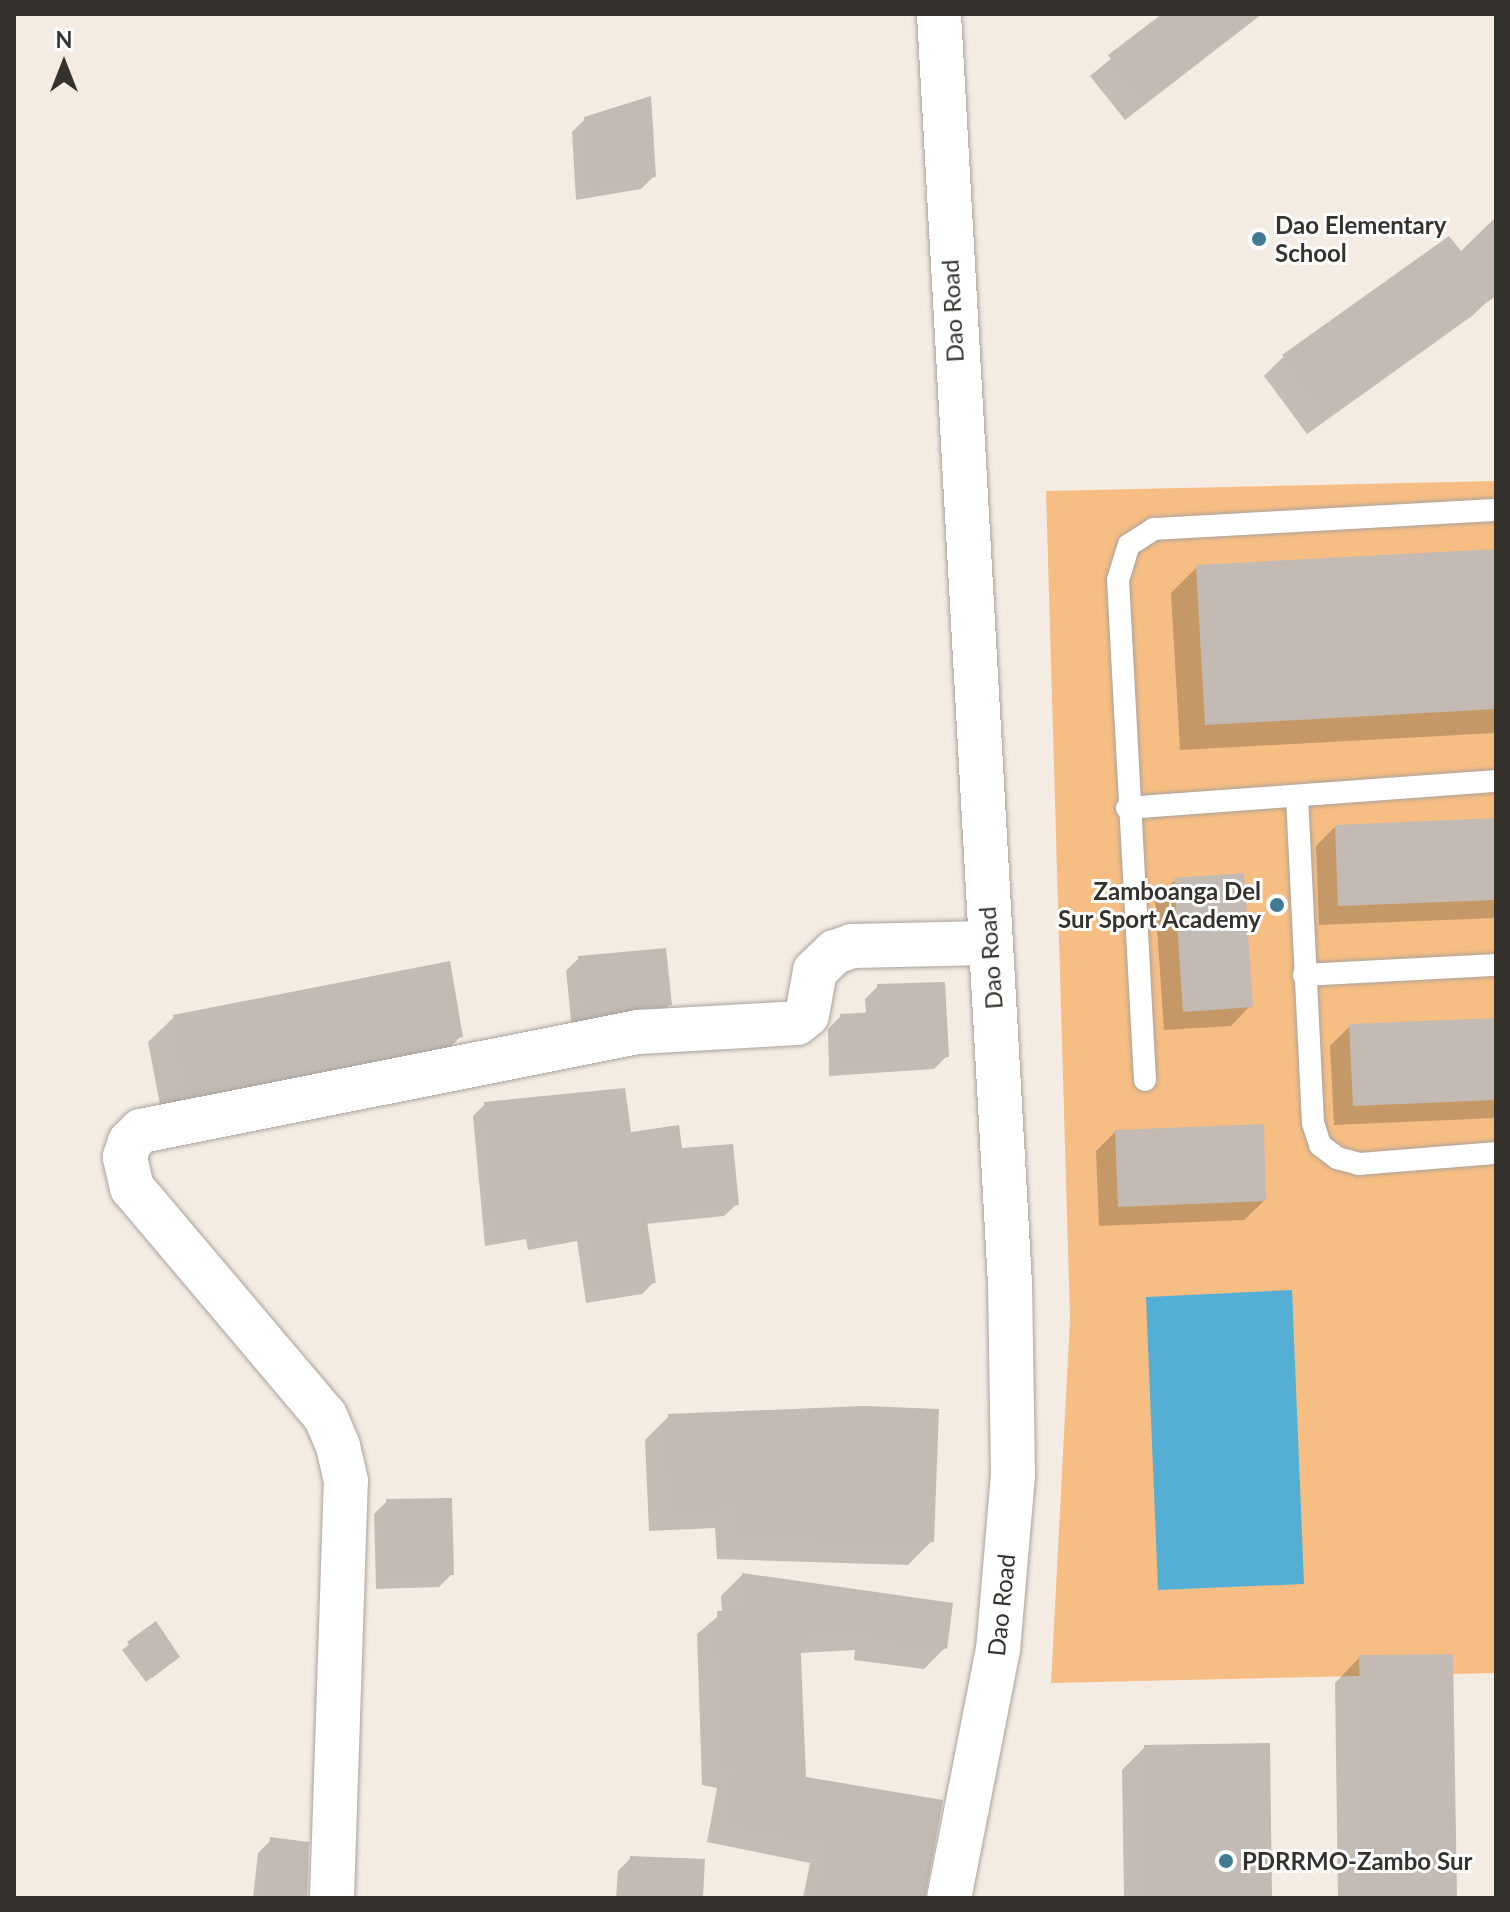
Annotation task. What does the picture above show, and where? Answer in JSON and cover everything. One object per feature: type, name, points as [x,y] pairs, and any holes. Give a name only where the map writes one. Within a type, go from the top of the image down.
[{"type":"street","name":"Dao Road","points":[[939,14],[988,943],[1010,1282],[1013,1475],[998,1649],[949,1898]]},
{"type":"street","points":[[332,1898],[346,1481],[338,1446],[325,1416],[132,1188],[125,1157],[130,1142],[141,1131],[638,1032],[797,1023],[807,1015],[815,971],[835,952],[852,946],[988,943]]},
{"type":"lane","points":[[1145,1080],[1127,808],[1118,580],[1129,545],[1154,529],[1496,510]]},
{"type":"lane","points":[[1127,808],[1496,781]]},
{"type":"lane","points":[[1297,796],[1313,1123],[1320,1145],[1337,1158],[1359,1164],[1496,1153]]},
{"type":"lane","points":[[1304,975],[1496,965]]},
{"type":"shaded area","name":"Zamboanga Del Sur Sport Academy","points":[[1496,481],[1496,1673],[1051,1683],[1070,1319],[1046,491]]},
{"type":"water","points":[[1292,1290],[1304,1584],[1158,1590],[1146,1297]]},
{"type":"building","points":[[1162,14],[1260,14],[1145,102],[1108,55]]},
{"type":"building","points":[[651,96],[656,177],[588,188],[584,117]]},
{"type":"building","points":[[1496,217],[1496,296],[1327,416],[1282,355],[1449,236],[1461,251]]},
{"type":"building","points":[[1496,549],[1496,709],[1205,725],[1196,565]]},
{"type":"building","points":[[1496,818],[1496,900],[1338,906],[1335,825]]},
{"type":"building","points":[[1244,873],[1253,1007],[1183,1012],[1174,878]]},
{"type":"building","points":[[666,948],[672,1005],[584,1017],[578,956]]},
{"type":"building","points":[[450,961],[463,1037],[188,1095],[173,1015]]},
{"type":"building","points":[[945,982],[949,1057],[842,1064],[840,1014],[879,1012],[877,984]]},
{"type":"building","points":[[1496,1018],[1496,1100],[1353,1106],[1349,1024]]},
{"type":"building","points":[[625,1088],[631,1132],[679,1125],[682,1148],[733,1144],[739,1205],[646,1214],[656,1283],[598,1292],[589,1230],[540,1239],[538,1228],[496,1235],[484,1102]]},
{"type":"building","points":[[1264,1124],[1266,1201],[1118,1207],[1115,1130]]},
{"type":"building","points":[[864,1406],[939,1409],[934,1542],[740,1535],[739,1505],[672,1507],[668,1414]]},
{"type":"building","points":[[452,1498],[454,1575],[388,1577],[386,1499]]},
{"type":"building","points":[[742,1573],[953,1603],[947,1649],[874,1639],[875,1630],[800,1634],[806,1777],[943,1800],[925,1898],[820,1898],[829,1842],[726,1822],[737,1768],[722,1764],[717,1611],[743,1610]]},
{"type":"building","points":[[156,1621],[180,1657],[152,1678],[127,1642]]},
{"type":"building","points":[[1453,1654],[1457,1898],[1364,1898],[1359,1655]]},
{"type":"building","points":[[1270,1743],[1272,1898],[1146,1898],[1144,1745]]},
{"type":"building","points":[[270,1837],[309,1842],[307,1898],[263,1898]]},
{"type":"building","points":[[630,1856],[705,1859],[703,1898],[628,1898]]},
{"type":"place","name":"Dao Elementary School","points":[[1259,239]]},
{"type":"place","name":"Zamboanga Del Sur Sport Academy","points":[[1277,905]]},
{"type":"place","name":"PDRRMO-Zambo Sur","points":[[1226,1861]]}]
